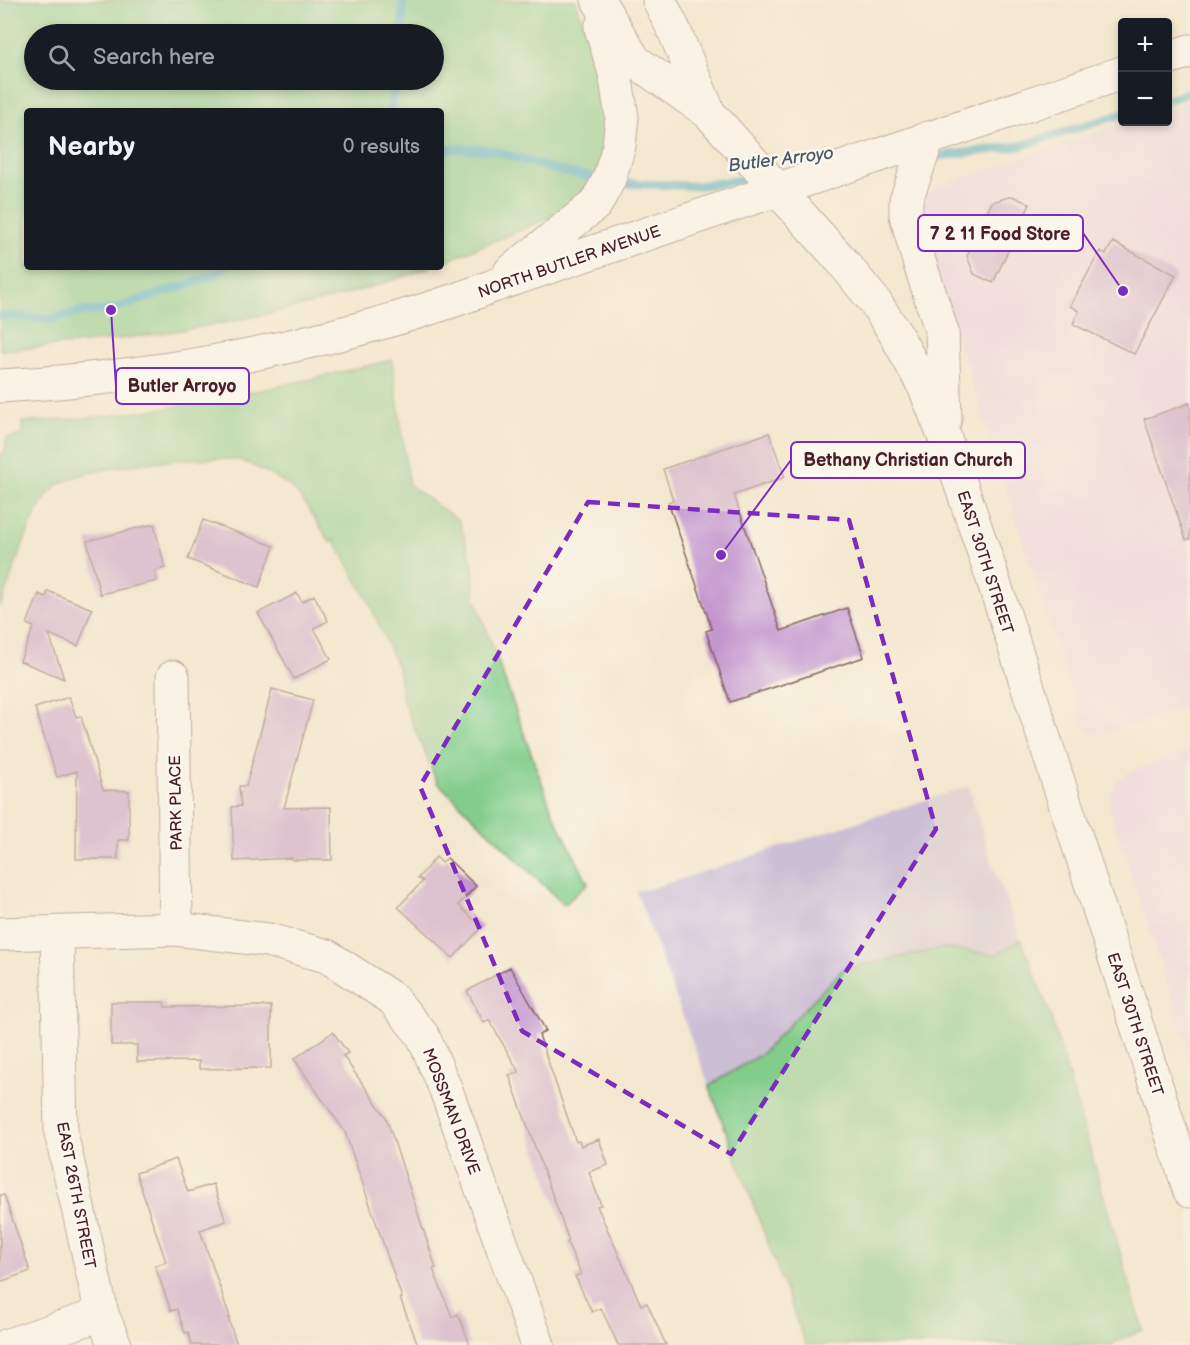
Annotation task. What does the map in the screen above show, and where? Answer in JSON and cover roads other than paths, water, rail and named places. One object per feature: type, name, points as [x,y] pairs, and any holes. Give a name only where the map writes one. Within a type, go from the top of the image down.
[{"type":"main road","points":[[493,286],[596,204],[609,179],[620,146],[622,117],[615,73],[593,0]]},
{"type":"main road","name":"EAST 30TH STREET","points":[[598,0],[635,61],[709,113],[841,260],[885,317],[925,388],[946,441],[990,570],[1190,1191]]},
{"type":"main road","points":[[659,0],[709,113]]},
{"type":"main road","points":[[1172,56],[1190,51]]},
{"type":"main road","name":"NORTH BUTLER AVENUE","points":[[0,386],[118,376],[260,354],[389,322],[443,306],[493,286],[1118,74]]},
{"type":"main road","points":[[928,138],[906,200],[906,215],[942,332],[946,441]]},
{"type":"main road","name":"PARK PLACE","points":[[173,677],[176,929]]},
{"type":"main road","name":"MOSSMAN DRIVE","points":[[0,934],[176,929],[268,940],[327,956],[393,999],[423,1036],[446,1090],[538,1345]]},
{"type":"main road","name":"EAST 26TH STREET","points":[[57,934],[61,1133],[102,1314],[115,1345]]},
{"type":"main road","points":[[8,1345],[102,1314]]},
{"type":"waterway","points":[[402,24],[403,0]]},
{"type":"waterway","points":[[391,108],[394,90]]},
{"type":"waterway","name":"Butler Arroyo","points":[[1172,99],[1190,92]]},
{"type":"waterway","name":"Butler Arroyo","points":[[930,157],[1020,146],[1118,115]]},
{"type":"waterway","name":"Butler Arroyo","points":[[444,148],[491,150],[560,171],[619,183],[696,186],[758,178]]},
{"type":"waterway","name":"Butler Arroyo","points":[[0,315],[50,319],[81,312],[111,310],[215,275],[221,270]]},
{"type":"place","name":"7 2 11 Food Store","points":[[1123,291]]},
{"type":"place","name":"Butler Arroyo","points":[[111,310]]},
{"type":"place","name":"Bethany Christian Church","points":[[721,555]]}]
